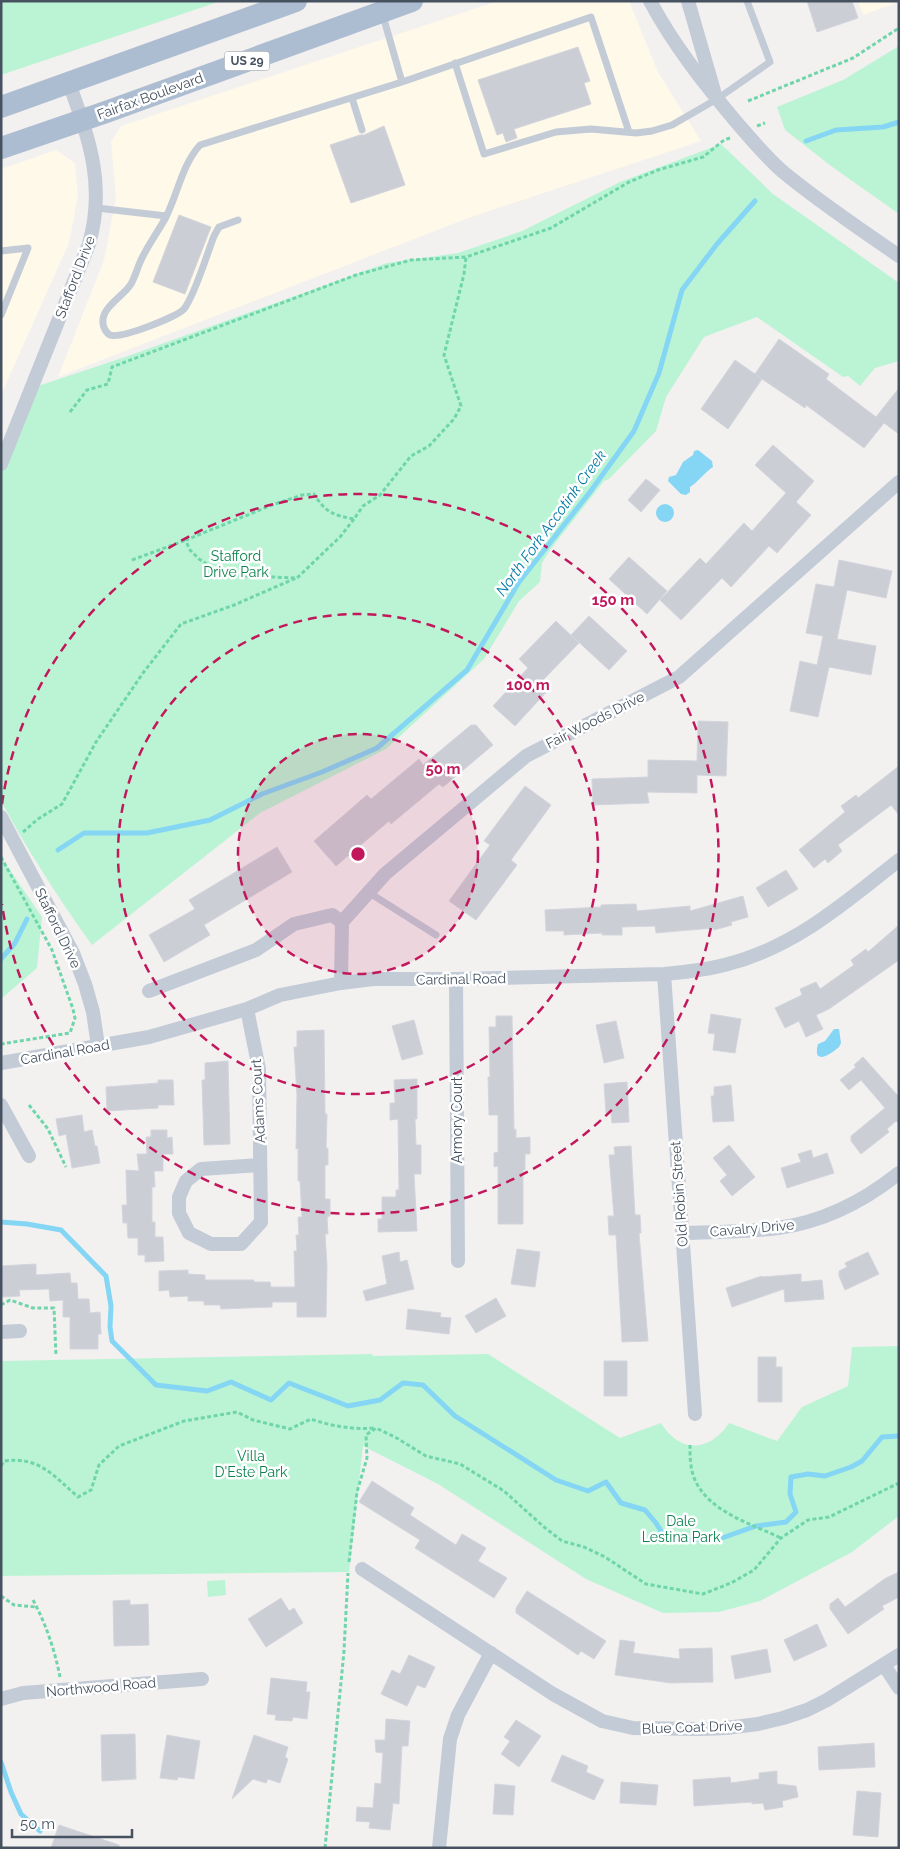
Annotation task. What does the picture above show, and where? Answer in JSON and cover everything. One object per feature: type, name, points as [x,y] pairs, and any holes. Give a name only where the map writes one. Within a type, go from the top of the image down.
[{"type":"main road","points":[[1,107],[296,1]]},
{"type":"main road","name":"Fairfax Boulevard","points":[[1,148],[412,1]]},
{"type":"street","points":[[650,1],[664,28],[717,99],[763,152],[781,170],[815,198],[899,256]]},
{"type":"street","points":[[688,1],[717,99]]},
{"type":"street","name":"Stafford Drive","points":[[1,464],[89,244],[97,208],[97,177],[82,120],[69,83]]},
{"type":"street","name":"Fair Woods Drive","points":[[342,922],[385,874],[526,756],[679,677],[899,482]]},
{"type":"street","name":"Stafford Drive","points":[[1,816],[73,953],[93,1012],[98,1046]]},
{"type":"street","name":"Cardinal Road","points":[[1,1063],[149,1037],[247,1009],[280,995],[341,983],[373,979],[664,974],[726,965],[763,953],[796,936],[825,918],[899,860]]},
{"type":"street","points":[[149,991],[256,950],[294,924],[332,915],[342,922],[341,983]]},
{"type":"street","name":"Old Robin Street","points":[[664,974],[695,1414]]},
{"type":"street","name":"Armory Court","points":[[456,979],[458,1261]]},
{"type":"street","name":"Adams Court","points":[[247,1009],[259,1070],[261,1222],[241,1244],[211,1244],[189,1232],[179,1213],[179,1197],[186,1181],[201,1169],[260,1165]]},
{"type":"street","points":[[1,1105],[29,1156]]},
{"type":"street","name":"Cavalry Drive","points":[[682,1233],[777,1228],[798,1225],[839,1211],[863,1198],[899,1173]]},
{"type":"street","points":[[1,1332],[20,1331]]},
{"type":"street","name":"Blue Coat Drive","points":[[362,1569],[553,1694],[591,1716],[618,1726],[647,1730],[726,1728],[758,1724],[783,1718],[828,1700],[899,1655]]},
{"type":"street","points":[[439,1848],[450,1739],[458,1715],[491,1653]]},
{"type":"street","points":[[884,1665],[899,1688]]},
{"type":"street","name":"Northwood Road","points":[[1,1699],[23,1693],[202,1679]]},
{"type":"lane","points":[[455,63],[484,154],[556,132],[591,129],[636,133],[652,131],[672,126],[717,99],[770,62],[747,1]]},
{"type":"lane","points":[[382,12],[402,82]]},
{"type":"lane","points":[[238,220],[219,227],[189,301],[183,311],[140,330],[120,336],[110,335],[105,330],[103,315],[130,286],[143,256],[166,216],[194,151],[200,145],[402,82],[592,17],[629,132]]},
{"type":"lane","points":[[352,98],[362,130]]},
{"type":"lane","points":[[97,208],[166,216]]},
{"type":"lane","points":[[1,251],[28,248],[1,315]]},
{"type":"lane","points":[[368,892],[436,934]]},
{"type":"path","points":[[748,101],[853,58],[899,28]]},
{"type":"path","points":[[70,412],[87,390],[108,384],[112,367],[356,275],[411,260],[466,257],[551,228],[629,182],[658,170],[703,157],[724,140]]},
{"type":"path","points":[[23,833],[38,819],[62,804],[96,742],[143,673],[181,624],[234,605],[297,578],[333,544],[363,506],[380,495],[411,456],[430,446],[454,420],[461,406],[444,355],[464,274],[466,257]]},
{"type":"path","points":[[132,560],[272,504],[302,495],[314,494],[322,507],[337,515],[354,519]]},
{"type":"path","points":[[186,540],[189,549],[194,554],[223,576],[297,578]]},
{"type":"path","points":[[1,857],[52,950],[75,1018],[70,1033],[1,1044]]},
{"type":"path","points":[[29,1105],[48,1129],[66,1168]]},
{"type":"path","points":[[1,1305],[10,1300],[33,1308],[54,1308],[56,1356]]},
{"type":"path","points":[[1,1466],[4,1461],[18,1459],[44,1467],[78,1496],[91,1490],[99,1464],[119,1446],[184,1421],[237,1412],[253,1420],[290,1429],[312,1419],[326,1424],[360,1430],[376,1428],[426,1456],[460,1464],[504,1491],[562,1541],[584,1547],[605,1557],[646,1584],[703,1594],[731,1583],[754,1570],[781,1538],[808,1520],[829,1517],[899,1483]]},
{"type":"path","points":[[325,1848],[357,1492],[367,1458],[366,1435],[376,1428]]},
{"type":"path","points":[[690,1445],[690,1462],[695,1480],[708,1498],[724,1511],[781,1538]]},
{"type":"path","points":[[351,1546],[356,1550]]},
{"type":"path","points":[[1,1596],[14,1604],[37,1608]]},
{"type":"path","points":[[33,1600],[57,1660],[63,1690]]},
{"type":"shaded area","points":[[498,1],[629,1],[658,72],[701,141],[471,217],[58,377],[104,260],[116,198],[111,142],[121,126]]},
{"type":"shaded area","points":[[858,1],[899,1],[899,2],[863,15]]},
{"type":"shaded area","points":[[56,150],[75,163],[78,196],[69,243],[1,395],[1,169]]},
{"type":"green space","points":[[1,1],[221,1],[1,75]]},
{"type":"green space","points":[[899,46],[899,214],[831,166],[785,130],[777,107],[843,80]]},
{"type":"green space","name":"Stafford Drive Park","points":[[721,144],[773,194],[899,283],[899,361],[875,368],[860,386],[848,376],[843,377],[757,317],[704,337],[666,397],[656,431],[609,479],[604,481],[550,550],[542,563],[540,582],[519,601],[484,659],[386,749],[260,813],[92,945],[44,874],[1,801],[1,467],[32,388],[128,356],[387,263],[458,253],[522,231],[620,182]]},
{"type":"green space","points":[[1,857],[42,917],[37,968],[1,999]]},
{"type":"green space","points":[[899,1346],[899,1516],[852,1552],[760,1601],[719,1612],[663,1613],[586,1579],[438,1484],[363,1446],[349,1572],[1,1576],[1,1361],[372,1354],[373,1356],[488,1354],[620,1438],[661,1423],[677,1440],[695,1445],[713,1440],[729,1423],[777,1441],[802,1407],[848,1386],[852,1347]]},
{"type":"green space","points":[[225,1580],[226,1595],[208,1597],[207,1581]]},
{"type":"water","points":[[698,450],[712,461],[713,467],[690,487],[690,492],[686,495],[681,494],[668,481],[669,477],[676,475],[683,462],[693,455],[694,451]]},
{"type":"water","points":[[661,504],[669,504],[674,509],[672,520],[661,522],[656,517],[656,509]]},
{"type":"water","points":[[834,1029],[839,1029],[841,1043],[839,1047],[832,1053],[820,1057],[817,1051],[818,1044],[825,1041]]},
{"type":"building","points":[[807,1],[852,1],[858,18],[817,32]]},
{"type":"building","points":[[578,47],[590,81],[584,83],[591,104],[514,129],[517,138],[506,142],[503,133],[497,135],[478,80]]},
{"type":"building","points":[[384,126],[405,185],[351,203],[330,145],[364,135]]},
{"type":"building","points":[[179,215],[211,227],[185,294],[153,282]]},
{"type":"building","points":[[779,339],[829,374],[826,379],[876,417],[899,388],[899,434],[884,423],[864,448],[806,405],[805,408],[762,379],[728,429],[701,409],[735,360],[755,374]]},
{"type":"building","points":[[773,445],[814,481],[796,502],[811,515],[777,553],[769,546],[731,587],[722,578],[681,620],[660,600],[700,558],[706,564],[744,523],[752,531],[786,493],[755,465]]},
{"type":"building","points":[[646,479],[660,490],[641,512],[628,500]]},
{"type":"building","points":[[629,557],[667,591],[647,614],[609,579]]},
{"type":"building","points":[[839,560],[892,571],[886,598],[847,590],[837,639],[876,646],[871,675],[829,667],[818,717],[790,711],[800,661],[817,665],[823,636],[806,633],[816,584],[834,587]]},
{"type":"building","points":[[589,616],[627,651],[609,670],[571,635]]},
{"type":"building","points":[[556,621],[579,643],[542,681],[550,688],[515,726],[493,706],[528,668],[519,659]]},
{"type":"building","points":[[698,721],[728,722],[726,776],[697,775],[697,793],[647,792],[649,803],[593,805],[592,779],[648,777],[648,760],[697,761]]},
{"type":"building","points":[[471,725],[476,725],[493,745],[443,787],[439,784],[391,824],[389,821],[336,866],[314,841],[367,795],[371,799],[419,759],[423,765]]},
{"type":"building","points":[[899,766],[899,815],[891,805],[838,845],[842,851],[828,863],[825,859],[814,868],[799,850],[845,812],[841,806],[856,795],[858,798]]},
{"type":"building","points":[[525,786],[551,805],[511,860],[517,865],[476,920],[449,901],[490,845],[484,841]]},
{"type":"building","points":[[277,847],[292,872],[204,925],[210,935],[164,962],[149,935],[195,909],[189,900]]},
{"type":"building","points":[[786,870],[798,889],[768,907],[756,888]]},
{"type":"building","points":[[743,896],[748,917],[731,922],[732,925],[714,930],[713,928],[656,933],[655,926],[622,927],[622,935],[602,935],[602,933],[564,935],[564,931],[546,931],[545,910],[636,904],[637,911],[690,906],[690,911]]},
{"type":"building","points":[[899,925],[899,960],[829,1009],[816,1015],[823,1029],[806,1037],[799,1021],[785,1028],[775,1008],[802,995],[800,989],[816,982],[820,989],[854,965],[851,960],[866,949],[868,952]]},
{"type":"building","points":[[711,1014],[741,1019],[735,1053],[713,1050],[715,1034],[708,1033]]},
{"type":"building","points":[[496,1016],[512,1016],[514,1130],[516,1129],[516,1138],[530,1137],[530,1154],[525,1154],[525,1170],[523,1170],[523,1224],[498,1224],[498,1166],[494,1167],[494,1153],[498,1152],[498,1115],[489,1115],[488,1077],[490,1077],[489,1027],[496,1027]]},
{"type":"building","points":[[414,1020],[423,1054],[402,1060],[392,1026]]},
{"type":"building","points":[[616,1021],[624,1058],[604,1063],[596,1025]]},
{"type":"building","points":[[324,1030],[325,1114],[327,1114],[326,1148],[328,1148],[328,1165],[325,1165],[325,1199],[330,1199],[330,1216],[327,1217],[328,1234],[325,1234],[327,1266],[326,1317],[297,1317],[297,1302],[272,1302],[272,1307],[221,1309],[220,1305],[204,1305],[204,1301],[188,1301],[188,1296],[170,1297],[169,1290],[159,1291],[159,1271],[188,1270],[188,1274],[205,1275],[205,1280],[254,1280],[254,1282],[270,1282],[271,1287],[295,1287],[294,1251],[297,1251],[296,1235],[299,1235],[298,1217],[302,1217],[300,1181],[298,1181],[298,1148],[296,1149],[297,1095],[294,1047],[297,1047],[297,1031]]},
{"type":"building","points":[[863,1057],[899,1097],[899,1124],[896,1121],[887,1129],[889,1132],[861,1154],[851,1141],[851,1136],[885,1108],[861,1080],[849,1090],[840,1080],[856,1067],[854,1065]]},
{"type":"building","points":[[228,1061],[230,1144],[204,1145],[202,1080],[205,1080],[205,1063]]},
{"type":"building","points":[[417,1079],[416,1145],[421,1145],[421,1174],[414,1174],[417,1231],[378,1232],[378,1219],[382,1219],[382,1197],[396,1197],[396,1190],[399,1190],[398,1119],[390,1120],[390,1103],[395,1103],[394,1080]]},
{"type":"building","points":[[158,1080],[173,1080],[174,1105],[158,1105],[158,1108],[107,1111],[106,1087],[158,1083]]},
{"type":"building","points":[[627,1082],[629,1122],[612,1123],[611,1113],[606,1113],[604,1084]]},
{"type":"building","points":[[731,1085],[734,1121],[713,1122],[711,1096],[714,1096],[714,1087]]},
{"type":"building","points":[[82,1115],[84,1132],[92,1130],[100,1163],[72,1168],[66,1134],[59,1136],[56,1119]]},
{"type":"building","points":[[151,1130],[167,1130],[167,1138],[172,1137],[173,1154],[163,1154],[163,1171],[154,1171],[155,1187],[152,1187],[152,1222],[155,1222],[155,1237],[163,1237],[164,1261],[145,1262],[145,1255],[138,1255],[138,1238],[128,1238],[127,1223],[123,1223],[122,1205],[127,1205],[126,1170],[139,1171],[137,1154],[147,1154],[146,1137],[151,1137]]},
{"type":"building","points":[[729,1145],[755,1177],[732,1196],[720,1181],[727,1175],[713,1158]]},
{"type":"building","points":[[631,1146],[635,1215],[640,1215],[641,1233],[639,1233],[648,1341],[622,1342],[616,1235],[609,1235],[608,1216],[614,1216],[609,1155],[615,1155],[614,1147]]},
{"type":"building","points":[[811,1150],[813,1158],[827,1153],[834,1173],[787,1188],[781,1168],[801,1162],[798,1154]]},
{"type":"building","points":[[517,1249],[540,1252],[535,1287],[511,1284]]},
{"type":"building","points":[[399,1252],[400,1262],[407,1260],[414,1289],[366,1301],[363,1291],[387,1284],[382,1256]]},
{"type":"building","points":[[868,1252],[879,1274],[845,1290],[839,1276],[839,1271],[847,1267],[845,1263]]},
{"type":"building","points":[[36,1264],[36,1275],[70,1273],[71,1283],[77,1283],[78,1299],[89,1299],[90,1313],[100,1312],[101,1334],[98,1334],[98,1349],[70,1349],[70,1317],[63,1317],[63,1300],[50,1301],[49,1289],[19,1290],[20,1296],[1,1297],[1,1266]]},
{"type":"building","points":[[801,1274],[801,1282],[822,1280],[824,1299],[785,1302],[784,1289],[732,1307],[726,1288],[762,1276]]},
{"type":"building","points":[[496,1298],[506,1316],[476,1333],[465,1316]]},
{"type":"building","points":[[408,1309],[441,1313],[440,1317],[451,1318],[449,1334],[406,1329]]},
{"type":"building","points":[[758,1357],[776,1357],[776,1367],[782,1367],[782,1402],[758,1402]]},
{"type":"building","points":[[604,1361],[627,1361],[627,1396],[604,1396]]},
{"type":"building","points":[[372,1481],[414,1508],[410,1515],[456,1545],[462,1534],[486,1548],[478,1561],[507,1578],[494,1598],[415,1548],[420,1540],[359,1502]]},
{"type":"building","points":[[899,1572],[899,1597],[882,1606],[884,1609],[848,1634],[830,1609],[830,1604],[838,1598],[845,1607],[886,1578]]},
{"type":"building","points":[[527,1591],[606,1641],[594,1659],[581,1651],[578,1655],[516,1613],[516,1608]]},
{"type":"building","points":[[281,1598],[289,1611],[294,1608],[303,1623],[266,1647],[248,1619]]},
{"type":"building","points":[[130,1600],[130,1605],[148,1604],[149,1645],[114,1646],[113,1601]]},
{"type":"building","points":[[817,1624],[827,1646],[794,1661],[784,1640]]},
{"type":"building","points":[[620,1640],[635,1642],[633,1653],[680,1659],[679,1649],[712,1648],[713,1682],[671,1683],[615,1675]]},
{"type":"building","points":[[767,1649],[771,1672],[735,1679],[731,1656]]},
{"type":"building","points":[[409,1655],[435,1667],[425,1688],[417,1685],[407,1706],[381,1694],[392,1670],[400,1674]]},
{"type":"building","points":[[271,1678],[307,1682],[306,1692],[310,1692],[307,1719],[293,1717],[292,1721],[275,1720],[276,1715],[267,1714]]},
{"type":"building","points":[[386,1719],[410,1721],[408,1746],[402,1746],[399,1804],[393,1803],[390,1830],[369,1828],[370,1822],[356,1821],[357,1807],[373,1808],[375,1783],[381,1784],[383,1753],[376,1752],[375,1740],[385,1740]]},
{"type":"building","points":[[516,1720],[541,1736],[519,1767],[501,1754],[510,1741],[504,1737]]},
{"type":"building","points":[[135,1734],[136,1779],[102,1781],[101,1735]]},
{"type":"building","points":[[167,1735],[200,1741],[194,1779],[178,1777],[177,1780],[160,1778]]},
{"type":"building","points":[[254,1735],[288,1747],[285,1757],[288,1759],[280,1783],[268,1779],[266,1783],[253,1779],[232,1799]]},
{"type":"building","points":[[874,1743],[875,1767],[819,1770],[818,1747]]},
{"type":"building","points":[[562,1755],[588,1766],[586,1772],[604,1780],[594,1800],[551,1781]]},
{"type":"building","points":[[777,1771],[777,1784],[796,1786],[798,1797],[782,1801],[783,1807],[765,1810],[763,1803],[752,1804],[752,1802],[694,1806],[693,1780],[730,1777],[731,1783],[759,1779],[759,1773]]},
{"type":"building","points":[[621,1782],[658,1785],[656,1805],[620,1803]]},
{"type":"building","points":[[495,1784],[515,1786],[513,1815],[493,1814]]},
{"type":"building","points":[[857,1791],[881,1793],[878,1837],[853,1835]]},
{"type":"building","points":[[59,1825],[119,1845],[119,1848],[51,1848]]},
{"type":"waterway","name":"North Fork Accotink Creek","points":[[806,141],[836,130],[883,127],[899,122]]},
{"type":"waterway","name":"North Fork Accotink Creek","points":[[58,850],[84,833],[147,833],[210,820],[262,794],[322,772],[377,748],[467,670],[519,582],[590,492],[634,431],[659,373],[682,290],[717,244],[755,201]]},
{"type":"waterway","name":"North Fork Accotink Creek","points":[[1,959],[15,943],[27,919]]},
{"type":"waterway","points":[[1,1222],[61,1230],[106,1276],[111,1306],[110,1327],[112,1341],[156,1385],[207,1391],[231,1382],[271,1400],[289,1383],[348,1406],[380,1400],[403,1383],[423,1385],[455,1416],[556,1480],[588,1491],[606,1482],[621,1503],[645,1510],[667,1541],[722,1538],[756,1526],[786,1522],[796,1512],[790,1494],[791,1477],[808,1474],[825,1476],[851,1467],[862,1461],[882,1437],[899,1436]]},
{"type":"waterway","points":[[1,1762],[21,1814],[40,1831]]},
{"type":"park label","name":"Villa D'Este Park","points":[[251,1464]]},
{"type":"park label","name":"Dale Lestina Park","points":[[681,1529]]}]
